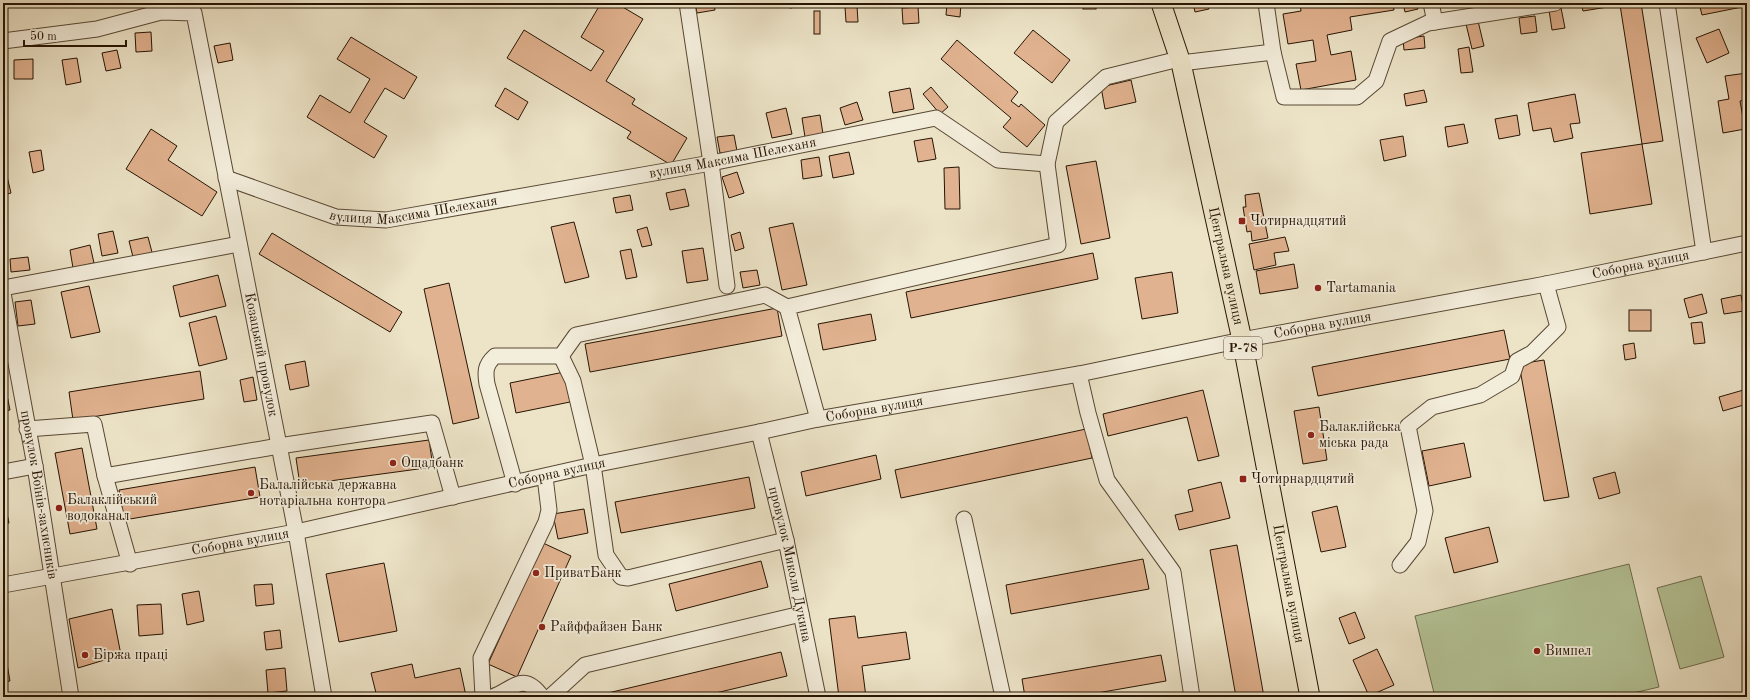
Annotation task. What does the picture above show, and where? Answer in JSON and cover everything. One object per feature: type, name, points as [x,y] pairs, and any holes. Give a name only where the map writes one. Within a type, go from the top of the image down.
[{"type":"main road","name":"Центральна вулиця","points":[[1161,3],[1180,61],[1242,340],[1310,697]]},
{"type":"street","points":[[686,3],[711,163],[728,286]]},
{"type":"street","points":[[1266,3],[1273,52],[1284,97],[1357,97],[1376,81],[1390,41],[1428,23],[1555,3]]},
{"type":"street","points":[[1430,3],[1435,22]]},
{"type":"street","points":[[1667,3],[1704,252]]},
{"type":"street","name":"Козацький провулок","points":[[3,41],[97,30],[161,12],[194,13],[296,532],[324,697]]},
{"type":"street","points":[[561,356],[576,335],[766,295],[787,307],[1058,245],[1047,164],[1056,122],[1106,77],[1180,61],[1273,52]]},
{"type":"street","name":"вулиця Максима Шелеханя","points":[[226,178],[336,217],[386,220],[711,163],[936,118],[998,160],[1047,164]]},
{"type":"street","points":[[3,288],[239,244]]},
{"type":"street","name":"Соборна вулиця","points":[[3,585],[130,564],[296,532],[515,484],[593,465],[759,432],[818,418],[1079,374],[1242,340],[1546,284],[1747,244]]},
{"type":"street","points":[[1400,565],[1418,542],[1425,511],[1408,426],[1432,407],[1480,395],[1512,376],[1517,362],[1532,353],[1558,327],[1546,284]]},
{"type":"street","name":"провулок Воїнів-захисників","points":[[3,293],[35,466],[71,697]]},
{"type":"street","points":[[787,307],[818,418]]},
{"type":"street","points":[[515,484],[486,384],[486,368],[488,362],[495,356],[561,356]]},
{"type":"street","points":[[561,356],[573,381],[593,465],[606,555],[621,577],[628,578],[786,540]]},
{"type":"street","points":[[1079,374],[1088,413],[1107,480],[1174,572],[1192,697]]},
{"type":"street","points":[[105,476],[279,446],[432,423],[453,497]]},
{"type":"street","points":[[27,429],[94,424],[105,476],[130,564]]},
{"type":"street","name":"провулок Миколи Дукина","points":[[759,432],[786,540],[818,697]]},
{"type":"street","points":[[3,472],[35,466]]},
{"type":"street","points":[[483,697],[481,658],[546,522],[549,510],[545,477]]},
{"type":"street","points":[[964,519],[1003,697]]},
{"type":"street","points":[[550,697],[585,665],[801,614]]},
{"type":"street","points":[[492,697],[511,686],[524,682],[535,687],[542,697]]},
{"type":"green space","name":"Вимпел","points":[[1629,564],[1659,687],[1616,697],[1435,697],[1415,616]]},
{"type":"green space","points":[[1701,576],[1724,657],[1680,669],[1657,588]]},
{"type":"building","points":[[601,3],[616,3],[643,19],[606,81],[635,99],[632,104],[687,138],[671,165],[627,138],[631,132],[507,58],[524,30],[591,71],[604,51],[581,37]]},
{"type":"building","points":[[695,3],[714,3],[715,10],[697,13]]},
{"type":"building","points":[[778,3],[793,3],[792,8],[777,6]]},
{"type":"building","points":[[947,3],[961,3],[960,17],[946,15]]},
{"type":"building","points":[[1083,3],[1096,3],[1096,9],[1083,9]]},
{"type":"building","points":[[1193,3],[1207,3],[1209,9],[1195,12]]},
{"type":"building","points":[[1300,3],[1312,3],[1313,7],[1338,3],[1393,3],[1394,10],[1350,17],[1352,30],[1327,35],[1331,55],[1351,51],[1356,80],[1301,90],[1296,64],[1316,61],[1313,40],[1288,44],[1283,14],[1301,11]]},
{"type":"building","points":[[1403,3],[1416,3],[1418,9],[1405,12]]},
{"type":"building","points":[[1581,3],[1620,3],[1620,5],[1583,11]]},
{"type":"building","points":[[1641,3],[1663,141],[1642,144],[1620,5]]},
{"type":"building","points":[[1699,3],[1747,3],[1747,6],[1702,15]]},
{"type":"building","points":[[857,6],[858,22],[846,22],[845,7]]},
{"type":"building","points":[[918,7],[919,23],[903,24],[902,8]]},
{"type":"building","points":[[1561,8],[1565,28],[1552,30],[1549,10]]},
{"type":"building","points":[[814,11],[820,11],[820,34],[814,34]]},
{"type":"building","points":[[1535,16],[1537,32],[1521,34],[1519,18]]},
{"type":"building","points":[[1478,21],[1484,46],[1472,49],[1466,24]]},
{"type":"building","points":[[1719,29],[1729,53],[1707,63],[1696,38]]},
{"type":"building","points":[[1033,30],[1070,60],[1052,83],[1014,53]]},
{"type":"building","points":[[151,32],[152,51],[136,52],[135,33]]},
{"type":"building","points":[[1424,36],[1425,48],[1404,50],[1403,39]]},
{"type":"building","points":[[351,37],[417,77],[404,99],[385,88],[364,122],[387,136],[374,158],[307,117],[320,95],[350,113],[370,79],[337,59]]},
{"type":"building","points":[[957,40],[1018,92],[1011,101],[1019,107],[1021,104],[1045,125],[1027,147],[1003,127],[1011,118],[941,59]]},
{"type":"building","points":[[230,43],[233,60],[218,63],[214,46]]},
{"type":"building","points":[[1469,47],[1473,72],[1461,73],[1458,49]]},
{"type":"building","points":[[117,50],[121,68],[106,71],[102,53]]},
{"type":"building","points":[[77,58],[81,82],[66,85],[62,60]]},
{"type":"building","points":[[33,59],[33,79],[14,79],[14,60]]},
{"type":"building","points":[[1747,73],[1747,100],[1740,101],[1745,129],[1723,133],[1718,101],[1729,99],[1725,76]]},
{"type":"building","points":[[1131,80],[1136,102],[1105,109],[1101,87]]},
{"type":"building","points":[[931,87],[948,107],[940,114],[923,94]]},
{"type":"building","points":[[505,88],[528,102],[518,120],[495,106]]},
{"type":"building","points":[[910,88],[914,109],[893,113],[889,92]]},
{"type":"building","points":[[1424,90],[1427,102],[1406,106],[1404,94]]},
{"type":"building","points":[[1575,94],[1580,123],[1570,124],[1573,138],[1554,142],[1551,128],[1533,131],[1528,103]]},
{"type":"building","points":[[857,102],[863,120],[845,125],[840,108]]},
{"type":"building","points":[[786,108],[792,134],[772,138],[766,113]]},
{"type":"building","points":[[820,115],[823,134],[805,137],[802,118]]},
{"type":"building","points":[[1517,115],[1520,135],[1499,139],[1495,119]]},
{"type":"building","points":[[1464,124],[1468,143],[1448,147],[1445,127]]},
{"type":"building","points":[[151,129],[177,146],[168,160],[217,192],[202,216],[126,169]]},
{"type":"building","points":[[734,135],[737,151],[720,153],[717,137]]},
{"type":"building","points":[[1403,136],[1406,156],[1384,161],[1380,140]]},
{"type":"building","points":[[932,138],[936,159],[918,162],[914,141]]},
{"type":"building","points":[[1642,144],[1652,204],[1590,214],[1581,153]]},
{"type":"building","points":[[41,150],[44,170],[33,173],[29,152]]},
{"type":"building","points":[[849,152],[854,174],[833,178],[829,156]]},
{"type":"building","points":[[819,157],[822,176],[803,179],[801,160]]},
{"type":"building","points":[[1096,161],[1110,238],[1081,244],[1066,166]]},
{"type":"building","points":[[959,167],[960,209],[945,209],[944,168]]},
{"type":"building","points":[[5,168],[11,193],[3,195],[3,169]]},
{"type":"building","points":[[737,172],[744,193],[729,198],[722,177]]},
{"type":"building","points":[[685,189],[689,206],[670,210],[666,193]]},
{"type":"building","points":[[1259,193],[1268,238],[1252,241],[1251,231],[1247,232],[1243,207],[1246,207],[1245,195]]},
{"type":"building","points":[[630,195],[633,210],[616,213],[613,198]]},
{"type":"building","points":[[574,222],[589,277],[565,283],[551,227]]},
{"type":"building","points":[[793,223],[807,285],[782,290],[769,228]]},
{"type":"building","points":[[647,227],[652,245],[642,247],[637,230]]},
{"type":"building","points":[[113,231],[118,253],[102,256],[98,234]]},
{"type":"building","points":[[740,232],[744,248],[735,251],[731,235]]},
{"type":"building","points":[[272,233],[402,312],[390,332],[259,254]]},
{"type":"building","points":[[148,237],[153,256],[134,261],[129,241]]},
{"type":"building","points":[[1285,237],[1289,251],[1274,253],[1276,265],[1254,270],[1249,244]]},
{"type":"building","points":[[90,245],[94,263],[73,268],[70,250]]},
{"type":"building","points":[[703,248],[708,280],[687,283],[682,251]]},
{"type":"building","points":[[631,249],[637,277],[626,279],[620,251]]},
{"type":"building","points":[[1093,253],[1098,279],[911,318],[906,292]]},
{"type":"building","points":[[28,257],[30,270],[11,272],[10,259]]},
{"type":"building","points":[[1294,264],[1298,288],[1260,294],[1256,271]]},
{"type":"building","points":[[757,270],[760,285],[743,288],[740,272]]},
{"type":"building","points":[[1172,272],[1178,313],[1142,319],[1135,278]]},
{"type":"building","points":[[218,275],[226,306],[180,317],[173,286]]},
{"type":"building","points":[[449,283],[479,418],[453,424],[424,289]]},
{"type":"building","points":[[89,286],[100,332],[71,338],[61,292]]},
{"type":"building","points":[[1702,294],[1707,313],[1689,318],[1684,299]]},
{"type":"building","points":[[1741,295],[1744,311],[1724,314],[1721,299]]},
{"type":"building","points":[[31,300],[35,324],[18,326],[15,302]]},
{"type":"building","points":[[777,308],[782,336],[590,372],[585,344]]},
{"type":"building","points":[[1629,310],[1651,310],[1651,331],[1629,331]]},
{"type":"building","points":[[871,314],[876,340],[823,350],[818,324]]},
{"type":"building","points":[[216,316],[227,359],[199,366],[189,323]]},
{"type":"building","points":[[1702,322],[1705,343],[1694,344],[1691,323]]},
{"type":"building","points":[[1504,330],[1510,359],[1318,396],[1312,367]]},
{"type":"building","points":[[1634,343],[1636,358],[1625,360],[1623,345]]},
{"type":"building","points":[[1544,360],[1569,497],[1544,501],[1519,364]]},
{"type":"building","points":[[305,361],[309,386],[290,390],[285,365]]},
{"type":"building","points":[[200,371],[204,399],[73,420],[69,392]]},
{"type":"building","points":[[564,372],[570,402],[516,413],[510,383]]},
{"type":"building","points":[[253,377],[257,400],[244,402],[240,380]]},
{"type":"building","points":[[1747,389],[1747,404],[1723,411],[1719,397]]},
{"type":"building","points":[[1203,390],[1219,456],[1198,461],[1187,417],[1108,436],[1103,414]]},
{"type":"building","points":[[3,395],[7,395],[10,410],[3,411]]},
{"type":"building","name":"Балаклійська міська рада","points":[[1319,407],[1327,460],[1303,464],[1294,411]]},
{"type":"building","points":[[1086,429],[1092,458],[901,498],[895,470]]},
{"type":"building","points":[[429,440],[433,467],[300,485],[296,458]]},
{"type":"building","points":[[1464,443],[1471,477],[1429,486],[1422,451]]},
{"type":"building","points":[[82,448],[97,529],[70,534],[55,453]]},
{"type":"building","points":[[876,455],[881,479],[806,496],[801,472]]},
{"type":"building","points":[[255,467],[260,497],[124,520],[119,490]]},
{"type":"building","points":[[1615,472],[1620,493],[1599,499],[1593,478]]},
{"type":"building","points":[[749,477],[755,508],[621,533],[615,502]]},
{"type":"building","points":[[1221,482],[1230,518],[1179,530],[1175,515],[1193,511],[1188,490]]},
{"type":"building","points":[[3,495],[9,523],[3,524]]},
{"type":"building","points":[[1337,506],[1346,547],[1321,552],[1312,512]]},
{"type":"building","points":[[584,509],[588,533],[558,539],[553,514]]},
{"type":"building","points":[[1489,527],[1498,562],[1454,573],[1445,538]]},
{"type":"building","points":[[543,543],[571,556],[517,677],[488,664]]},
{"type":"building","points":[[1237,545],[1264,697],[1236,697],[1210,550]]},
{"type":"building","points":[[1143,559],[1149,589],[1011,614],[1006,585]]},
{"type":"building","points":[[761,561],[768,587],[676,611],[669,584]]},
{"type":"building","points":[[384,563],[397,631],[339,642],[326,574]]},
{"type":"building","points":[[272,584],[274,604],[256,606],[254,585]]},
{"type":"building","points":[[199,591],[204,621],[187,625],[182,594]]},
{"type":"building","points":[[161,604],[163,634],[139,636],[137,605]]},
{"type":"building","points":[[112,609],[121,655],[78,668],[69,619]]},
{"type":"building","points":[[1355,612],[1365,638],[1349,644],[1339,618]]},
{"type":"building","points":[[855,616],[858,638],[906,632],[910,659],[862,666],[866,697],[839,697],[829,619]]},
{"type":"building","points":[[280,630],[282,648],[266,650],[264,632]]},
{"type":"building","points":[[3,641],[10,681],[3,682]]},
{"type":"building","points":[[1377,649],[1394,685],[1369,696],[1353,660]]},
{"type":"building","points":[[781,652],[787,676],[699,697],[591,697]]},
{"type":"building","points":[[1161,655],[1166,681],[1074,697],[1025,697],[1022,679]]},
{"type":"building","points":[[412,664],[415,678],[460,668],[466,696],[417,697],[416,693],[405,695],[405,697],[377,697],[371,673]]},
{"type":"building","points":[[285,668],[287,691],[268,693],[266,670]]},
{"type":"place","name":"Чотирнадцятий","points":[[1242,221]]},
{"type":"place","name":"Tartamania","points":[[1318,288]]},
{"type":"place","name":"Балаклійська міська рада","points":[[1311,435]]},
{"type":"place","name":"Ощадбанк","points":[[393,463]]},
{"type":"place","name":"Чотирнардцятий","points":[[1243,479]]},
{"type":"place","name":"Балалійська державна нотаріальна контора","points":[[251,493]]},
{"type":"place","name":"Балаклійський водоканал","points":[[59,508]]},
{"type":"place","name":"ПриватБанк","points":[[536,573]]},
{"type":"place","name":"Райффайзен Банк","points":[[542,627]]},
{"type":"place","name":"Вимпел","points":[[1537,651]]},
{"type":"place","name":"Біржа праці","points":[[85,655]]}]
